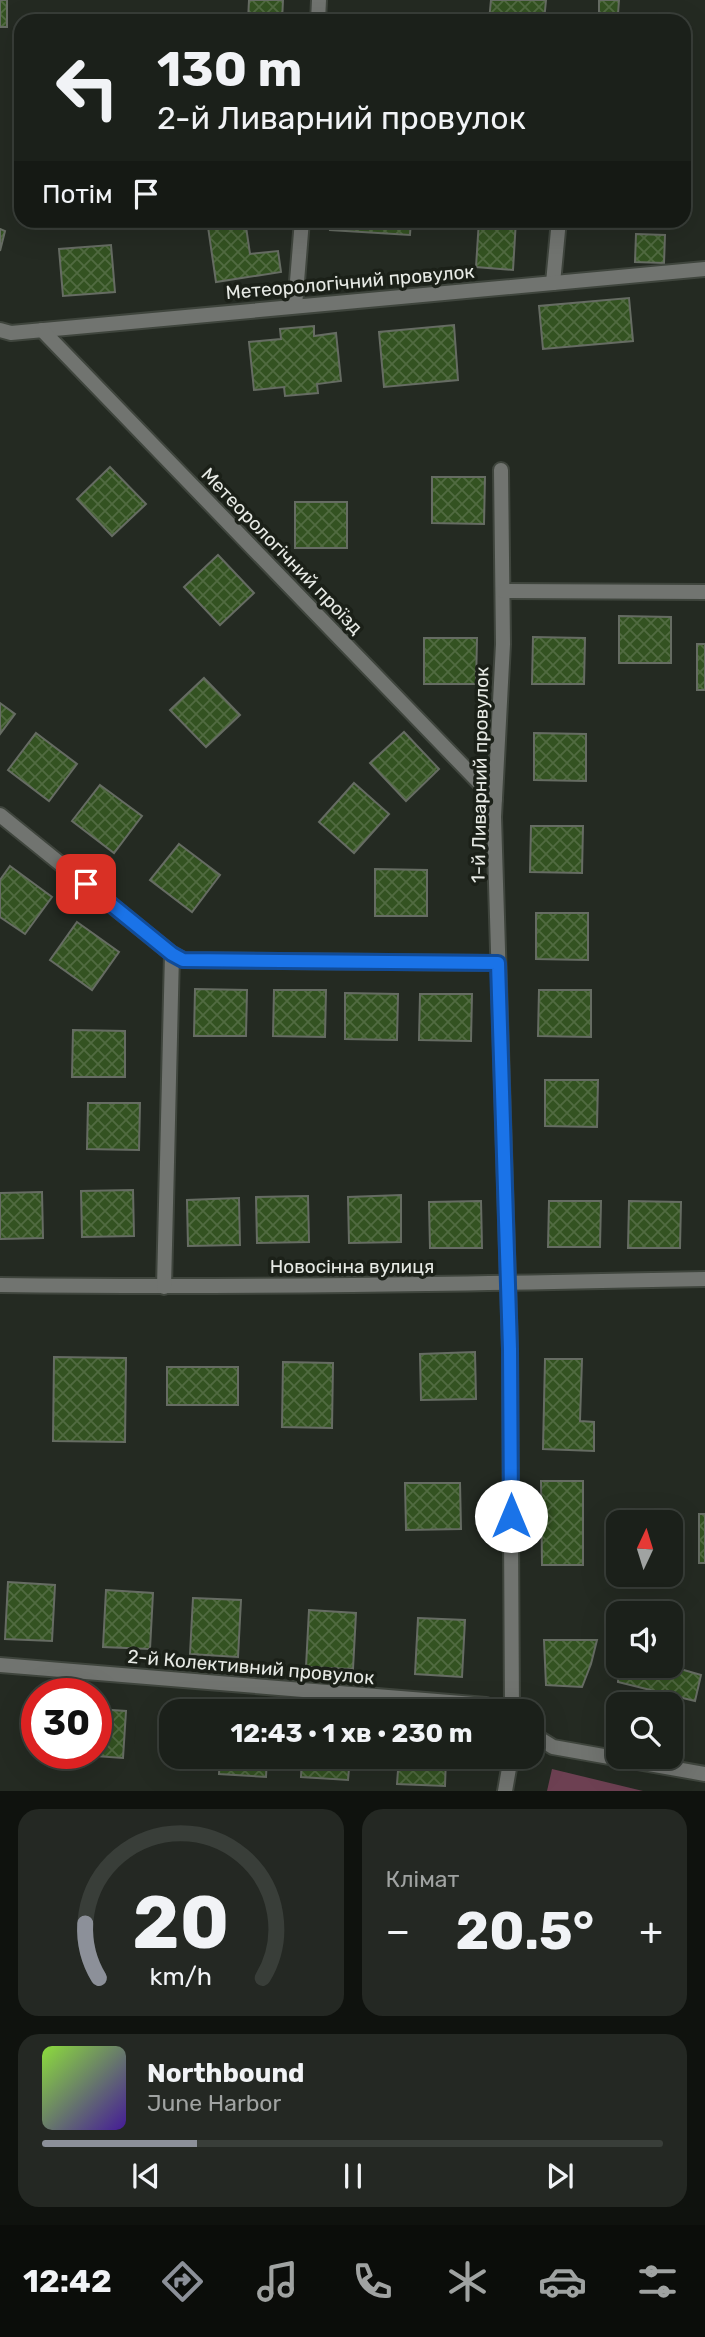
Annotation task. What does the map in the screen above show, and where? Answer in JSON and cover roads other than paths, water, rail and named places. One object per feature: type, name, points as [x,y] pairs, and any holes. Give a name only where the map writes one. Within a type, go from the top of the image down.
[{"type":"street","points":[[295,306],[301,228]]},
{"type":"street","points":[[553,283],[558,228]]},
{"type":"street","name":"Метеорологічний провулок","points":[[0,330],[11,333],[705,269]]},
{"type":"street","name":"Метеорологічний проїзд","points":[[42,330],[495,799]]},
{"type":"street","name":"1-й Ливарний провулок","points":[[501,470],[503,644],[495,799],[508,1283],[512,1699]]},
{"type":"street","points":[[503,591],[705,592]]},
{"type":"street","points":[[0,815],[172,954],[183,960],[498,963]]},
{"type":"street","points":[[164,1287],[172,954]]},
{"type":"street","name":"Новосінна вулиця","points":[[0,1285],[164,1287],[705,1279]]},
{"type":"street","name":"2-й Колективний провулок","points":[[0,1665],[413,1699]]},
{"type":"street","points":[[544,1741],[553,1747],[705,1774]]},
{"type":"street","points":[[505,1791],[509,1769]]}]
